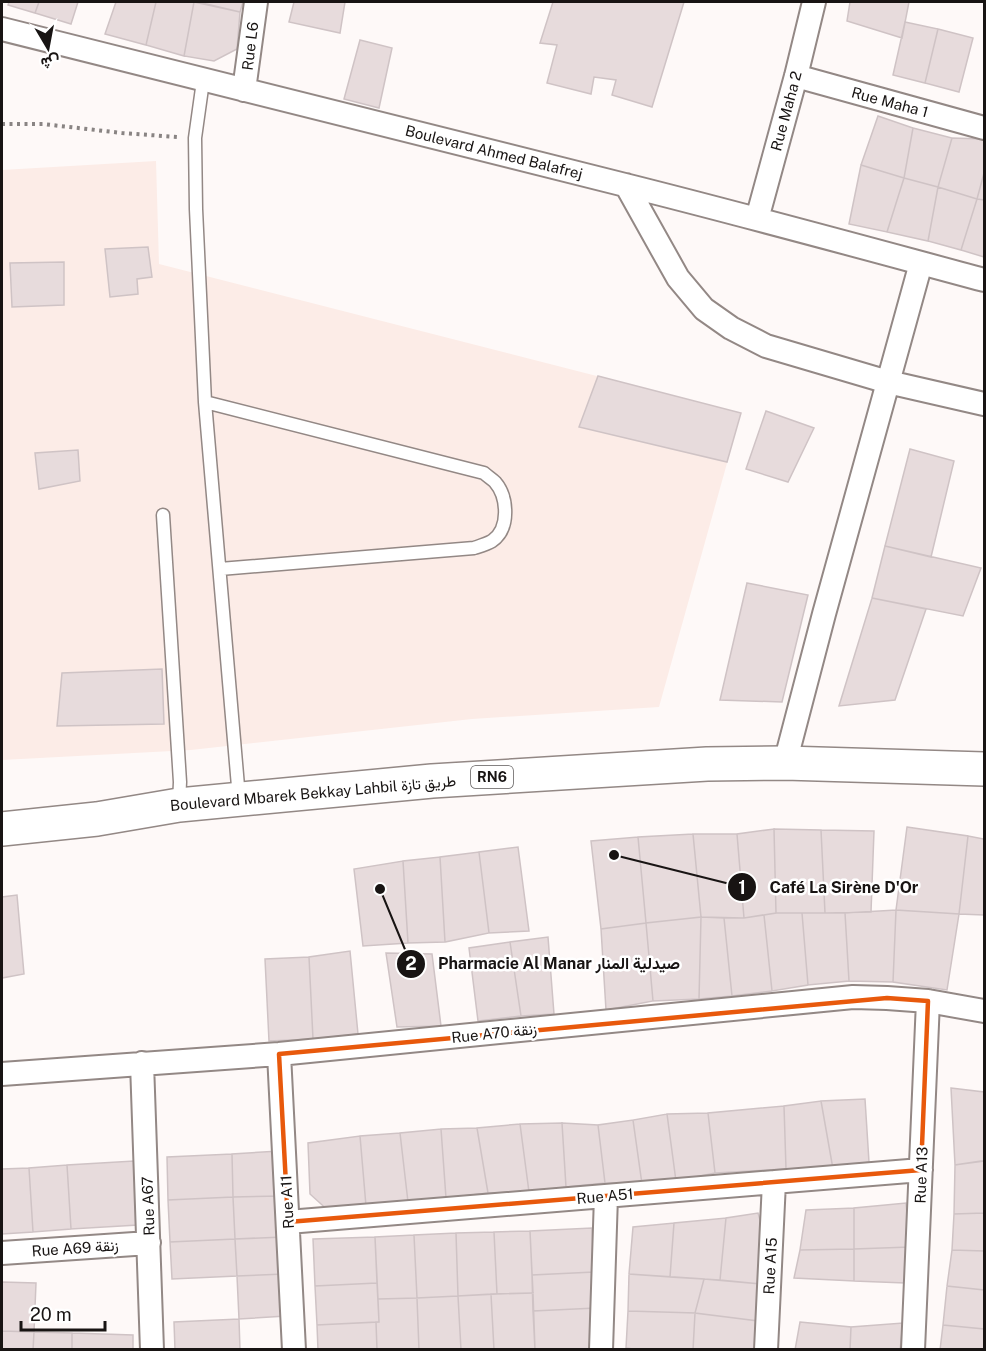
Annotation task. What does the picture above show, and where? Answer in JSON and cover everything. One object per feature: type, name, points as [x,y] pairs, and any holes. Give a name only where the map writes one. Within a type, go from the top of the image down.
[{"type":"main road","name":"Boulevard Mbarek Bekkay Lahbil طريق تازة","points":[[2,829],[97,819],[179,805],[432,781],[707,764],[785,763],[984,769]]},
{"type":"street","name":"Rue L6","points":[[244,90],[256,2]]},
{"type":"street","name":"Rue Maha 2","points":[[757,219],[814,2]]},
{"type":"street","name":"Boulevard Ahmed Balafrej","points":[[2,29],[626,185],[984,280]]},
{"type":"street","name":"Rue Maha 1","points":[[796,76],[984,128]]},
{"type":"street","points":[[626,185],[678,279],[704,309],[731,328],[766,346],[888,382],[984,404]]},
{"type":"street","points":[[785,763],[921,263]]},
{"type":"street","name":"Rue A70 زنقة","points":[[2,1074],[279,1054],[853,998],[928,1001],[984,1011]]},
{"type":"street","name":"Rue A13","points":[[913,1350],[928,1001]]},
{"type":"street","name":"Rue A11","points":[[279,1054],[294,1350]]},
{"type":"street","name":"Rue A67","points":[[142,1063],[152,1350]]},
{"type":"street","name":"Rue A51","points":[[288,1222],[921,1170]]},
{"type":"street","name":"Rue A15","points":[[766,1350],[774,1182]]},
{"type":"street","points":[[601,1350],[606,1196]]},
{"type":"street","name":"Rue A69 زنقة","points":[[2,1253],[149,1243]]},
{"type":"lane","points":[[203,81],[195,138],[205,402],[239,799]]},
{"type":"lane","points":[[205,402],[484,473],[496,483],[505,507],[503,527],[493,541],[474,548],[220,569]]},
{"type":"lane","points":[[163,515],[180,782],[179,805]]},
{"type":"path","points":[[2,124],[43,124],[195,138]]},
{"type":"highlighted area","points":[[887,998],[928,1001],[921,1170],[288,1222],[279,1054]]},
{"type":"shaded area","points":[[156,161],[159,264],[741,413],[659,707],[472,719],[191,750],[2,760],[2,170]]},
{"type":"building","points":[[9,2],[39,2],[35,13],[8,5]]},
{"type":"building","points":[[39,2],[78,2],[71,24],[35,13]]},
{"type":"building","points":[[116,2],[156,2],[146,45],[105,34]]},
{"type":"building","points":[[156,2],[194,2],[184,56],[146,45]]},
{"type":"building","points":[[194,2],[240,12],[237,49],[214,61],[184,56]]},
{"type":"building","points":[[198,2],[243,2],[240,12]]},
{"type":"building","points":[[294,2],[345,2],[340,33],[289,22]]},
{"type":"building","points":[[553,2],[684,2],[652,107],[612,95],[616,80],[594,77],[591,94],[547,83],[557,45],[540,43]]},
{"type":"building","points":[[850,2],[909,2],[902,38],[847,21]]},
{"type":"building","points":[[905,22],[938,29],[925,83],[893,75]]},
{"type":"building","points":[[938,29],[973,38],[959,92],[925,83]]},
{"type":"building","points":[[360,40],[392,48],[379,108],[344,99]]},
{"type":"building","points":[[878,116],[913,128],[904,178],[861,165]]},
{"type":"building","points":[[913,128],[952,138],[938,187],[904,178]]},
{"type":"building","points":[[952,138],[984,139],[984,173],[977,199],[938,187]]},
{"type":"building","points":[[861,165],[904,178],[887,232],[849,224]]},
{"type":"building","points":[[984,173],[984,200],[977,199]]},
{"type":"building","points":[[904,178],[938,187],[928,241],[887,232]]},
{"type":"building","points":[[938,187],[977,199],[961,250],[928,241]]},
{"type":"building","points":[[977,199],[984,200],[984,257],[961,250]]},
{"type":"building","points":[[148,247],[152,277],[137,279],[138,294],[110,297],[105,249]]},
{"type":"building","points":[[64,262],[64,305],[12,307],[10,263]]},
{"type":"building","points":[[598,376],[741,413],[727,462],[579,427]]},
{"type":"building","points":[[766,411],[814,428],[788,482],[746,469]]},
{"type":"building","points":[[910,449],[954,461],[931,557],[885,546]]},
{"type":"building","points":[[78,450],[80,481],[39,489],[35,453]]},
{"type":"building","points":[[885,546],[981,568],[963,616],[872,598]]},
{"type":"building","points":[[747,583],[808,595],[782,702],[720,700]]},
{"type":"building","points":[[872,598],[926,609],[895,700],[839,706]]},
{"type":"building","points":[[162,669],[164,724],[57,726],[62,673]]},
{"type":"building","points":[[907,827],[968,836],[959,914],[896,910]]},
{"type":"building","points":[[774,829],[776,913],[744,918],[737,834]]},
{"type":"building","points":[[774,829],[821,830],[825,913],[776,913]]},
{"type":"building","points":[[821,830],[874,831],[871,912],[825,913]]},
{"type":"building","points":[[693,834],[701,917],[646,923],[638,837]]},
{"type":"building","points":[[693,834],[737,834],[744,918],[701,917]]},
{"type":"building","points":[[968,836],[984,839],[984,915],[959,914]]},
{"type":"building","points":[[638,837],[646,923],[601,929],[591,841]]},
{"type":"building","points":[[518,847],[529,931],[489,933],[479,852]]},
{"type":"building","points":[[479,852],[489,933],[445,942],[440,857]]},
{"type":"building","points":[[440,857],[445,942],[408,943],[403,861]]},
{"type":"building","points":[[403,861],[408,943],[363,946],[354,869]]},
{"type":"building","points":[[17,895],[24,974],[2,978],[2,897]]},
{"type":"building","points":[[896,910],[959,914],[947,990],[893,982]]},
{"type":"building","points":[[896,910],[893,982],[849,981],[845,913]]},
{"type":"building","points":[[802,913],[808,985],[772,991],[764,915]]},
{"type":"building","points":[[802,913],[845,913],[849,981],[808,985]]},
{"type":"building","points":[[764,915],[772,991],[732,996],[724,918]]},
{"type":"building","points":[[701,917],[724,918],[732,996],[699,999]]},
{"type":"building","points":[[701,917],[699,999],[653,1001],[646,923]]},
{"type":"building","points":[[646,923],[653,1001],[606,1010],[601,929]]},
{"type":"building","points":[[548,937],[554,1014],[521,1016],[510,942]]},
{"type":"building","points":[[510,942],[521,1016],[478,1021],[469,948]]},
{"type":"building","points":[[350,951],[358,1034],[313,1039],[309,957]]},
{"type":"building","points":[[386,953],[432,954],[441,1026],[397,1027]]},
{"type":"building","points":[[309,957],[313,1039],[269,1041],[265,959]]},
{"type":"building","points":[[951,1088],[984,1092],[984,1161],[955,1165]]},
{"type":"building","points":[[865,1099],[869,1162],[833,1169],[821,1101]]},
{"type":"building","points":[[821,1101],[833,1169],[786,1169],[784,1106]]},
{"type":"building","points":[[784,1106],[786,1169],[715,1173],[708,1113]]},
{"type":"building","points":[[708,1113],[715,1173],[676,1181],[667,1114]]},
{"type":"building","points":[[667,1114],[676,1181],[642,1184],[633,1120]]},
{"type":"building","points":[[633,1120],[642,1184],[605,1183],[598,1125]]},
{"type":"building","points":[[562,1123],[598,1125],[605,1183],[566,1187]]},
{"type":"building","points":[[562,1123],[566,1187],[529,1192],[520,1124]]},
{"type":"building","points":[[520,1124],[529,1192],[488,1193],[477,1128]]},
{"type":"building","points":[[477,1128],[488,1193],[446,1198],[441,1129]]},
{"type":"building","points":[[441,1129],[446,1198],[408,1202],[400,1133]]},
{"type":"building","points":[[400,1133],[408,1202],[366,1206],[360,1136]]},
{"type":"building","points":[[360,1136],[366,1206],[332,1214],[310,1194],[308,1143]]},
{"type":"building","points":[[279,1151],[281,1196],[233,1197],[232,1154]]},
{"type":"building","points":[[232,1154],[233,1197],[168,1200],[167,1157]]},
{"type":"building","points":[[134,1161],[138,1225],[71,1229],[67,1165]]},
{"type":"building","points":[[984,1161],[984,1213],[954,1214],[955,1165]]},
{"type":"building","points":[[67,1165],[71,1229],[33,1232],[29,1168]]},
{"type":"building","points":[[29,1168],[33,1232],[2,1234],[2,1169]]},
{"type":"building","points":[[281,1196],[283,1237],[235,1239],[233,1197]]},
{"type":"building","points":[[233,1197],[235,1239],[170,1242],[168,1200]]},
{"type":"building","points":[[906,1203],[910,1247],[854,1249],[854,1208]]},
{"type":"building","points":[[854,1208],[854,1249],[800,1250],[806,1210]]},
{"type":"building","points":[[758,1213],[769,1251],[761,1284],[720,1280],[726,1218]]},
{"type":"building","points":[[984,1213],[984,1251],[952,1250],[954,1214]]},
{"type":"building","points":[[726,1218],[720,1280],[670,1277],[674,1223]]},
{"type":"building","points":[[674,1223],[670,1277],[629,1274],[633,1227]]},
{"type":"building","points":[[592,1228],[594,1272],[532,1275],[530,1231]]},
{"type":"building","points":[[530,1231],[533,1293],[497,1294],[494,1232]]},
{"type":"building","points":[[494,1232],[497,1294],[458,1296],[456,1233]]},
{"type":"building","points":[[456,1233],[458,1296],[417,1298],[414,1235]]},
{"type":"building","points":[[414,1235],[417,1298],[378,1299],[375,1237]]},
{"type":"building","points":[[283,1237],[284,1274],[237,1276],[235,1239]]},
{"type":"building","points":[[375,1237],[377,1283],[315,1286],[313,1239]]},
{"type":"building","points":[[235,1239],[237,1276],[172,1279],[170,1242]]},
{"type":"building","points":[[910,1247],[905,1283],[854,1281],[854,1249]]},
{"type":"building","points":[[854,1249],[854,1281],[794,1278],[800,1250]]},
{"type":"building","points":[[952,1250],[984,1251],[984,1290],[947,1286]]},
{"type":"building","points":[[594,1272],[596,1308],[533,1311],[532,1275]]},
{"type":"building","points":[[284,1274],[286,1316],[239,1319],[237,1276]]},
{"type":"building","points":[[629,1274],[704,1279],[695,1313],[628,1311]]},
{"type":"building","points":[[704,1279],[761,1284],[758,1321],[695,1313]]},
{"type":"building","points":[[2,1282],[36,1283],[34,1332],[2,1331]]},
{"type":"building","points":[[377,1283],[379,1322],[317,1325],[315,1286]]},
{"type":"building","points":[[947,1286],[984,1290],[984,1329],[943,1325]]},
{"type":"building","points":[[533,1293],[535,1350],[494,1350],[491,1294]]},
{"type":"building","points":[[491,1294],[494,1350],[461,1350],[458,1296]]},
{"type":"building","points":[[458,1296],[461,1350],[419,1350],[417,1298]]},
{"type":"building","points":[[417,1298],[419,1350],[377,1350],[378,1299]]},
{"type":"building","points":[[596,1308],[597,1350],[535,1350],[533,1311]]},
{"type":"building","points":[[628,1311],[695,1313],[693,1350],[626,1348]]},
{"type":"building","points":[[695,1313],[758,1321],[756,1350],[693,1350]]},
{"type":"building","points":[[239,1319],[240,1350],[175,1350],[174,1322]]},
{"type":"building","points":[[376,1322],[377,1350],[318,1350],[317,1325]]},
{"type":"building","points":[[800,1322],[851,1327],[850,1350],[795,1350]]},
{"type":"building","points":[[903,1323],[900,1350],[850,1350],[851,1327]]},
{"type":"building","points":[[943,1325],[984,1329],[984,1350],[940,1350]]},
{"type":"building","points":[[2,1331],[34,1332],[33,1350],[2,1350]]},
{"type":"building","points":[[34,1332],[72,1333],[72,1350],[33,1350]]},
{"type":"building","points":[[72,1333],[133,1335],[133,1350],[72,1350]]},
{"type":"place","name":"Café La Sirène D'Or","points":[[614,855]]},
{"type":"place","name":"Pharmacie Al Manar صيدلية المنار","points":[[380,889]]}]
